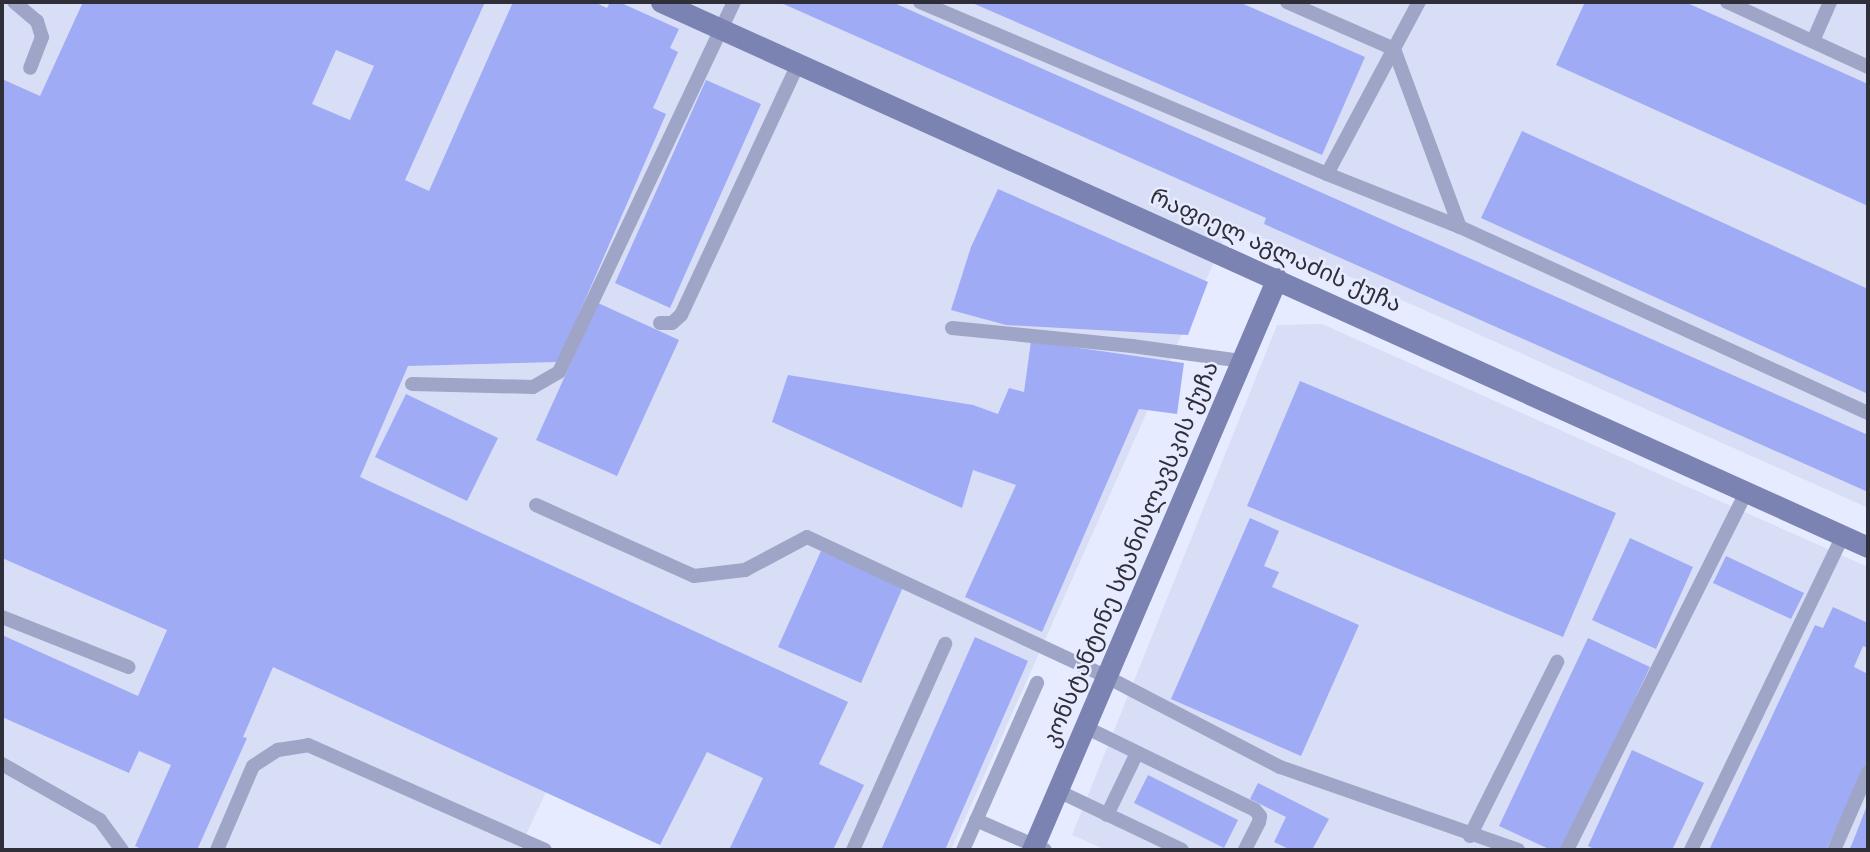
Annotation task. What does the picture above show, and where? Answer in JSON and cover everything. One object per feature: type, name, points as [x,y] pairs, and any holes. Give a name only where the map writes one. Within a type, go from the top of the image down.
[{"type":"street","name":"რაფიელ აგლაძის ქუჩა","points":[[661,2],[1868,547]]},
{"type":"street","name":"კონსტანტინე სტანისლავსკის ქუჩა","points":[[1037,849],[1058,791],[1277,278]]},
{"type":"lane","points":[[14,2],[37,21],[42,37],[30,68]]},
{"type":"lane","points":[[412,383],[533,387],[559,372],[734,2]]},
{"type":"lane","points":[[920,2],[1460,228],[1868,414]]},
{"type":"lane","points":[[1287,2],[1394,50],[1460,228]]},
{"type":"lane","points":[[1327,174],[1419,2]]},
{"type":"lane","points":[[1727,2],[1868,67]]},
{"type":"lane","points":[[1813,41],[1830,2]]},
{"type":"lane","points":[[660,323],[672,323],[681,315],[798,64]]},
{"type":"lane","points":[[952,328],[1132,346],[1241,361]]},
{"type":"lane","points":[[1567,850],[1745,492]]},
{"type":"lane","points":[[536,505],[694,576],[745,570],[807,537],[1107,677],[1280,767],[1470,836],[1518,850]]},
{"type":"lane","points":[[1690,850],[1843,536]]},
{"type":"lane","points":[[2,617],[128,667]]},
{"type":"lane","points":[[853,850],[945,644]]},
{"type":"lane","points":[[1470,836],[1557,662]]},
{"type":"lane","points":[[963,850],[1037,683]]},
{"type":"lane","points":[[1085,727],[1255,810],[1260,816],[1259,822],[1245,850]]},
{"type":"lane","points":[[218,850],[253,766],[278,750],[308,745],[545,850]]},
{"type":"lane","points":[[1107,814],[1137,753]]},
{"type":"lane","points":[[2,764],[100,820],[122,850]]},
{"type":"lane","points":[[1834,850],[1868,772]]},
{"type":"lane","points":[[1058,791],[1182,850]]},
{"type":"lane","points":[[976,820],[1037,849]]},
{"type":"shaded area","points":[[2,2],[1868,2],[1868,508],[1231,224],[951,850],[661,850],[660,844],[546,792],[519,850],[2,850]]},
{"type":"shaded area","points":[[1322,324],[1868,567],[1868,850],[1106,850],[1072,835],[1277,325]]},
{"type":"building","points":[[83,2],[485,2],[405,180],[429,191],[513,2],[594,2],[607,8],[610,2],[619,2],[679,29],[670,48],[678,52],[653,108],[666,114],[558,362],[408,366],[360,477],[848,702],[819,764],[864,785],[833,850],[729,850],[763,778],[707,752],[660,845],[273,667],[243,737],[247,738],[197,850],[144,850],[135,846],[171,765],[139,751],[129,773],[2,717],[2,635],[138,696],[167,630],[2,558],[2,79],[40,96]],"holes":[[[336,50],[374,66],[350,120],[312,104]]]},
{"type":"building","points":[[779,2],[892,2],[1868,435],[1868,492],[1264,224],[1266,218]]},
{"type":"building","points":[[970,2],[1239,2],[1365,57],[1322,155]]},
{"type":"building","points":[[1585,2],[1685,2],[1868,84],[1868,206],[1556,65]]},
{"type":"building","points":[[706,80],[761,104],[670,308],[615,283]]},
{"type":"building","points":[[1522,131],[1868,289],[1868,394],[1481,218]]},
{"type":"building","points":[[998,189],[1208,282],[1188,335],[1006,325],[951,310],[971,247]]},
{"type":"building","points":[[598,303],[679,340],[617,476],[536,440]]},
{"type":"building","points":[[1031,341],[1184,363],[1177,414],[1139,409],[1042,632],[965,597],[1016,485],[973,470],[962,508],[772,422],[788,375],[973,405],[998,414],[1009,388],[1024,392]]},
{"type":"building","points":[[1300,381],[1616,513],[1563,637],[1247,506]]},
{"type":"building","points":[[406,394],[498,438],[467,501],[375,457]]},
{"type":"building","points":[[1250,518],[1279,531],[1264,566],[1279,572],[1272,587],[1359,625],[1301,756],[1171,699]]},
{"type":"building","points":[[1630,538],[1693,567],[1656,649],[1592,620]]},
{"type":"building","points":[[821,551],[903,587],[861,683],[778,647]]},
{"type":"building","points":[[1726,556],[1804,593],[1791,619],[1713,583]]},
{"type":"building","points":[[1833,607],[1868,623],[1868,648],[1863,646],[1854,667],[1868,674],[1868,761],[1826,850],[1709,850],[1815,625],[1823,628]]},
{"type":"building","points":[[975,637],[1028,661],[945,850],[881,850]]},
{"type":"building","points":[[1588,638],[1650,667],[1563,850],[1551,850],[1499,826]]},
{"type":"building","points":[[1632,750],[1704,783],[1672,850],[1596,850],[1588,846]]},
{"type":"building","points":[[1148,775],[1238,820],[1224,848],[1134,803]]},
{"type":"building","points":[[1258,783],[1329,819],[1312,850],[1291,850],[1274,842],[1286,817],[1250,799]]},
{"type":"building","points":[[1868,803],[1868,850],[1849,850],[1852,844]]}]
